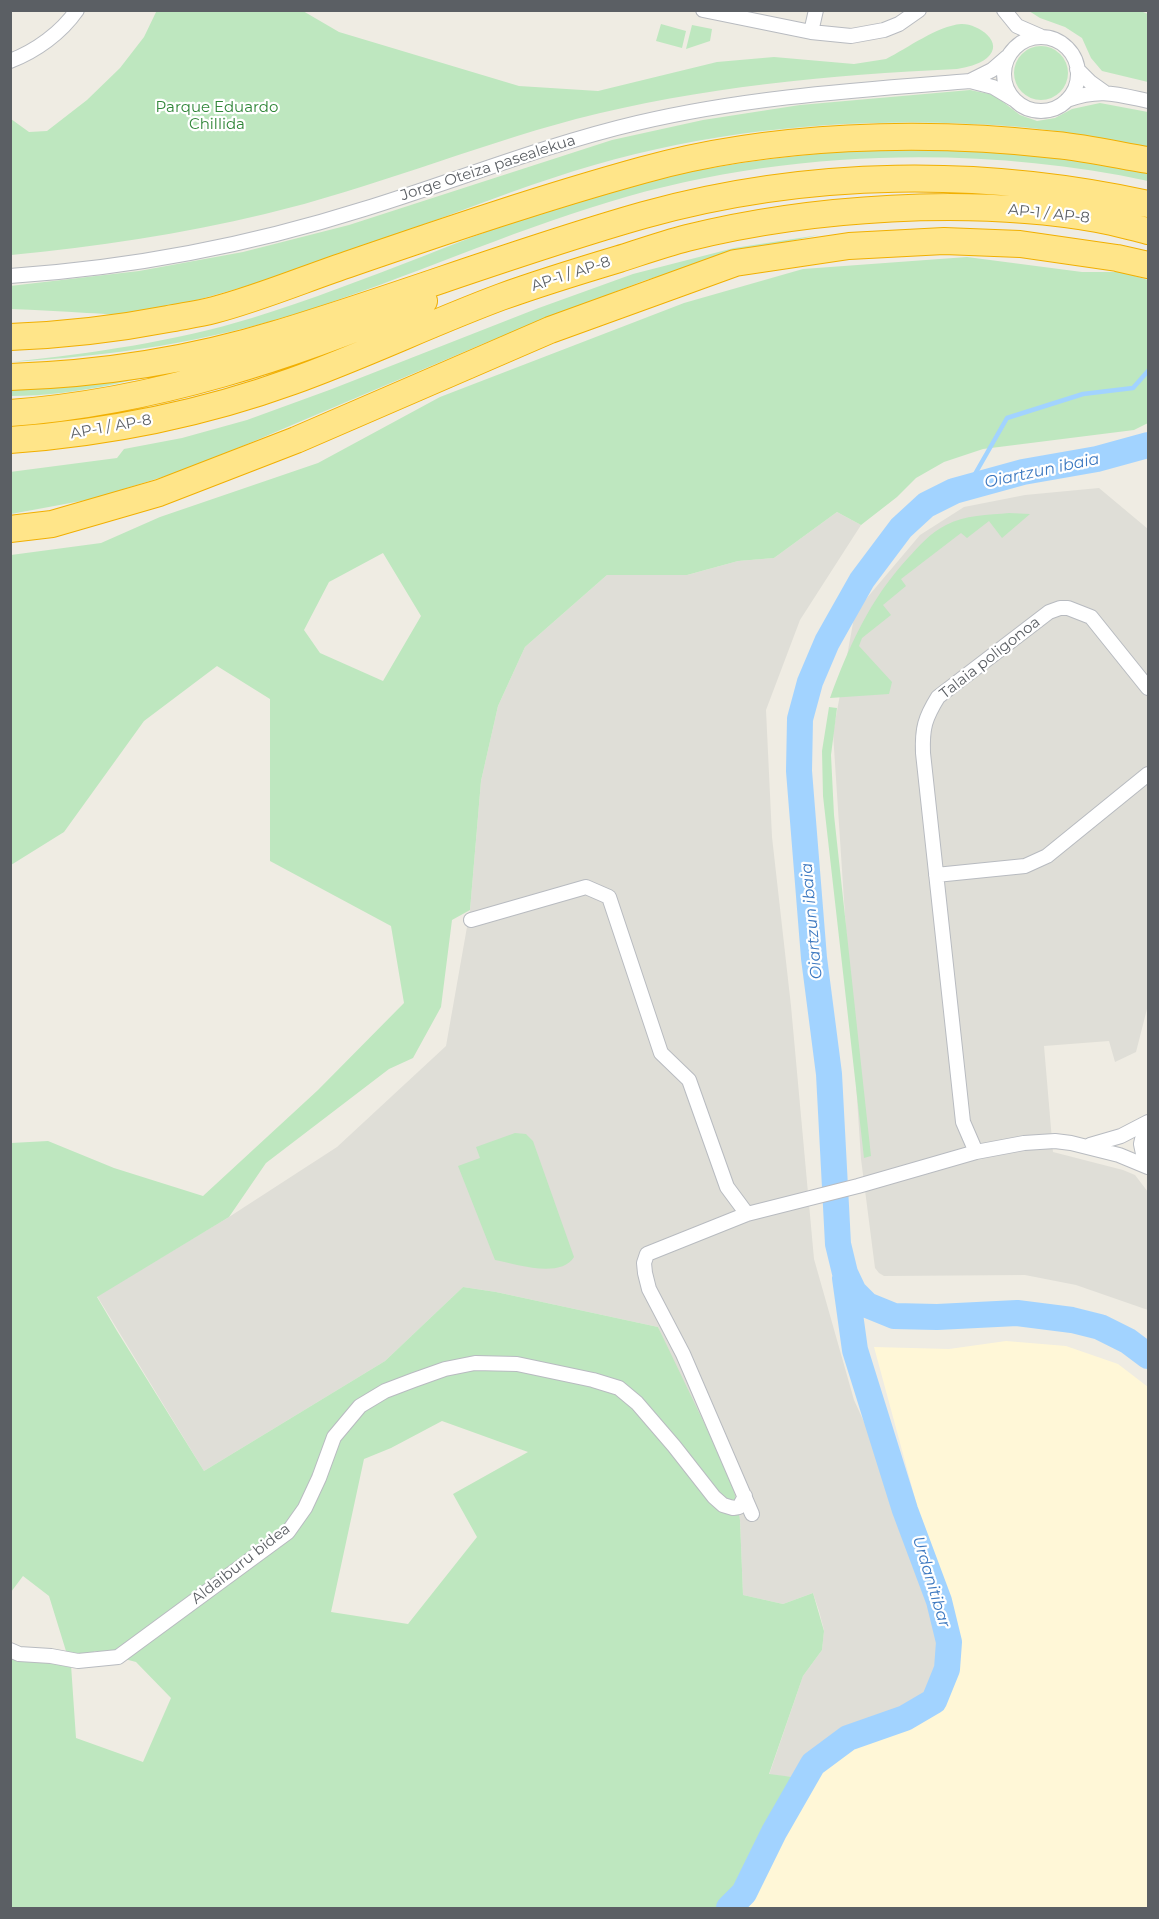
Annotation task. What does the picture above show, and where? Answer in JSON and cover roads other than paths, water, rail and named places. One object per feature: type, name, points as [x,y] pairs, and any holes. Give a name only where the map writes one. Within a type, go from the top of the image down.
[{"type":"highway","points":[[10,337],[127,326],[213,310],[517,208],[645,169],[704,156],[825,140],[889,137],[968,138],[1058,145],[1149,160]]},
{"type":"highway","name":"AP-1 / AP-8","points":[[10,377],[104,370],[165,361],[221,349],[275,335],[482,265],[645,215],[729,195],[801,184],[890,178],[971,179],[1099,193],[1149,204]]},
{"type":"highway","points":[[10,352],[129,340],[217,321],[321,286],[517,208]]},
{"type":"highway","name":"AP-1 / AP-8","points":[[10,440],[126,426],[205,408],[292,381],[501,297],[573,273],[687,238],[789,218],[893,209],[996,208],[1096,219],[1149,231]]},
{"type":"highway","points":[[10,529],[52,524],[159,494],[296,440],[549,330],[735,263],[849,246],[944,241],[1020,244],[1149,265]]},
{"type":"highway","points":[[10,413],[108,401],[228,374],[389,316],[553,243]]},
{"type":"main road","points":[[1149,1127],[1144,1144],[1149,1163]]},
{"type":"street","points":[[10,61],[35,49],[49,39],[77,10]]},
{"type":"street","points":[[703,10],[811,32],[851,36],[868,34],[899,24],[919,10]]},
{"type":"street","points":[[811,32],[816,10]]},
{"type":"street","points":[[1006,15],[1026,31],[1060,43],[1066,48],[1075,61],[1077,69],[1076,86],[1067,100]]},
{"type":"street","points":[[1006,15],[1011,52]]},
{"type":"street","points":[[1045,37],[1028,39],[1011,52],[1005,64],[1004,82],[1019,105],[1035,111],[1053,109],[1067,100],[1085,94],[1104,92],[1149,101]]},
{"type":"street","name":"Jorge Oteiza pasealekua","points":[[970,81],[992,70],[1011,52]]},
{"type":"street","points":[[1077,69],[1104,92]]},
{"type":"street","name":"Jorge Oteiza pasealekua","points":[[10,276],[134,261],[249,240],[363,210],[587,136],[688,112],[790,96],[970,81],[993,87],[1013,99]]},
{"type":"street","name":"Talaia poligonoa","points":[[976,1152],[963,1122],[922,732],[927,715],[938,697],[1049,612],[1060,608],[1076,609],[1091,617],[1149,688]]},
{"type":"street","points":[[936,875],[1025,866],[1047,856],[1149,774]]},
{"type":"street","points":[[471,920],[586,887],[609,897],[661,1053],[689,1080],[727,1187],[747,1214]]},
{"type":"street","points":[[1086,1146],[1121,1136],[1149,1122]]},
{"type":"street","points":[[752,1514],[683,1354],[649,1289],[644,1263],[646,1254],[747,1214],[854,1187],[976,1152],[1040,1141],[1055,1141],[1120,1155],[1149,1167]]},
{"type":"street","name":"Aldaiburu bidea","points":[[10,1650],[19,1654],[78,1661],[118,1657],[288,1532],[305,1508],[334,1437],[360,1406],[385,1391],[445,1369],[475,1363],[517,1364],[593,1380],[619,1388],[637,1403],[714,1497],[733,1508],[739,1507],[745,1496]]},
{"type":"waterway","points":[[967,488],[1007,418],[1083,394],[1133,388],[1148,371]]},
{"type":"waterway","name":"Oiartzun ibaia","points":[[1148,445],[1097,459],[1023,472],[954,491],[926,505],[901,528],[862,580],[827,642],[810,682],[800,719],[799,771],[814,958],[829,1074],[838,1244],[845,1273],[854,1292],[867,1305],[894,1316],[937,1317],[1017,1313],[1072,1320],[1100,1327],[1128,1341],[1148,1356]]},
{"type":"waterway","name":"Urdanitibar","points":[[729,1908],[744,1893],[774,1832],[813,1764],[848,1738],[905,1718],[934,1701],[947,1669],[949,1642],[939,1601],[905,1510],[855,1350],[845,1278]]},
{"type":"park label","name":"Parque Eduardo Chillida","points":[[217,116]]}]
